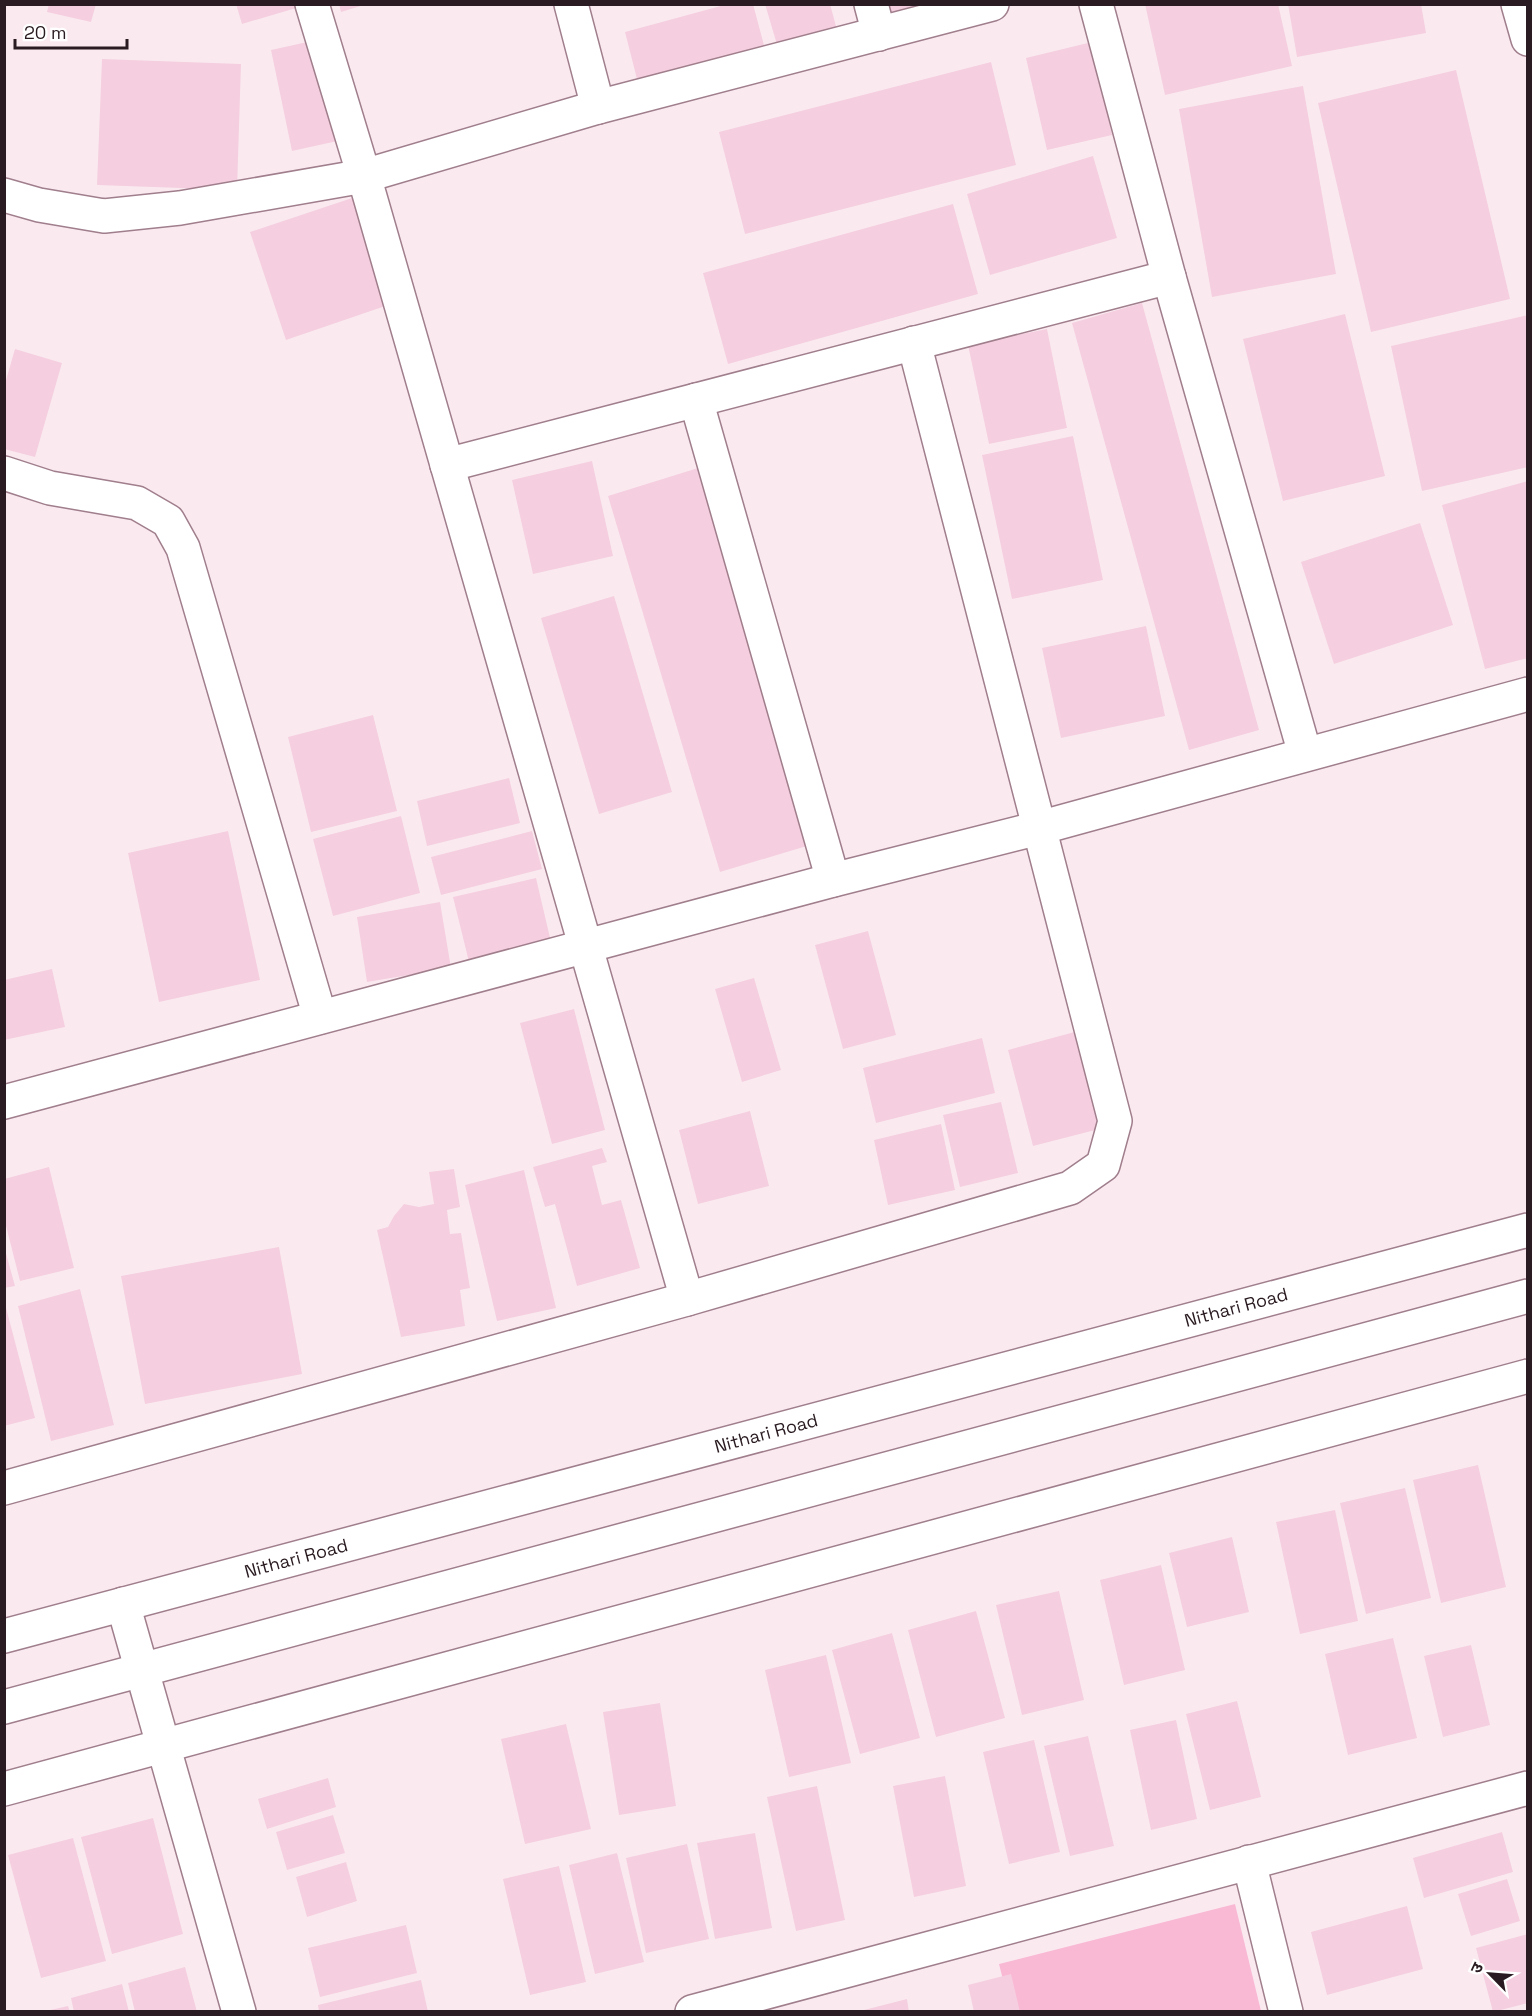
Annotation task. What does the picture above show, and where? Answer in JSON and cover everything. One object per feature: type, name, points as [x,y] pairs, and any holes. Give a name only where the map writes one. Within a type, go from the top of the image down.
[{"type":"street","points":[[312,4],[364,176],[687,1299]]},
{"type":"street","points":[[571,4],[598,107]]},
{"type":"street","points":[[4,195],[39,205],[104,216],[180,208],[364,176],[598,107],[875,19],[992,4]]},
{"type":"street","points":[[1096,4],[1169,277],[1305,754]]},
{"type":"street","points":[[1518,4],[1527,39]]},
{"type":"street","points":[[447,465],[1169,277]]},
{"type":"street","points":[[4,1488],[687,1299],[1070,1188],[1103,1165],[1115,1121],[914,343]]},
{"type":"street","points":[[696,400],[833,880]]},
{"type":"street","points":[[4,473],[50,488],[137,503],[168,521],[183,548],[320,1017]]},
{"type":"street","points":[[4,1102],[833,880],[1039,828],[1527,694]]},
{"type":"street","name":"Nithari Road","points":[[4,1636],[1527,1230]]},
{"type":"street","points":[[4,1707],[1527,1296]]},
{"type":"street","points":[[4,1789],[1527,1376]]},
{"type":"street","points":[[123,1604],[239,2012]]},
{"type":"street","points":[[692,2012],[1527,1788]]},
{"type":"street","points":[[1249,1862],[1286,2012]]},
{"type":"shaded area","points":[[1235,1904],[1261,2011],[1011,2011],[999,1964]]},
{"type":"building","points":[[49,4],[96,4],[91,22],[47,12]]},
{"type":"building","points":[[236,4],[303,4],[303,6],[242,24]]},
{"type":"building","points":[[339,4],[364,4],[364,5],[341,12]]},
{"type":"building","points":[[728,4],[753,4],[765,49],[638,83],[625,32]]},
{"type":"building","points":[[765,4],[830,4],[837,30],[778,48]]},
{"type":"building","points":[[880,4],[931,4],[883,16]]},
{"type":"building","points":[[1145,4],[1278,4],[1292,66],[1165,95]]},
{"type":"building","points":[[1288,4],[1421,4],[1426,33],[1297,57]]},
{"type":"building","points":[[321,39],[342,140],[292,151],[271,50]]},
{"type":"building","points":[[1092,42],[1112,135],[1047,150],[1026,58]]},
{"type":"building","points":[[102,59],[241,64],[237,190],[97,185]]},
{"type":"building","points":[[991,62],[1016,165],[745,234],[719,132]]},
{"type":"building","points":[[1456,70],[1510,299],[1371,332],[1318,103]]},
{"type":"building","points":[[1303,86],[1336,274],[1212,297],[1179,109]]},
{"type":"building","points":[[1093,156],[1117,238],[990,275],[967,194]]},
{"type":"building","points":[[361,195],[397,302],[286,340],[250,232]]},
{"type":"building","points":[[953,204],[978,294],[728,364],[703,273]]},
{"type":"building","points":[[1142,303],[1259,730],[1189,750],[1072,323]]},
{"type":"building","points":[[1345,314],[1385,476],[1283,501],[1243,339]]},
{"type":"building","points":[[1528,315],[1528,467],[1422,491],[1391,346]]},
{"type":"building","points":[[1047,329],[1067,428],[989,444],[968,345]]},
{"type":"building","points":[[15,349],[62,363],[35,457],[4,449],[4,387]]},
{"type":"building","points":[[1073,436],[1103,580],[1012,599],[982,455]]},
{"type":"building","points":[[592,461],[613,556],[533,574],[512,480]]},
{"type":"building","points":[[698,468],[810,845],[720,872],[608,496]]},
{"type":"building","points":[[1528,481],[1528,658],[1485,669],[1442,505]]},
{"type":"building","points":[[1420,523],[1453,625],[1334,664],[1301,562]]},
{"type":"building","points":[[614,596],[672,792],[599,814],[541,618]]},
{"type":"building","points":[[1146,626],[1165,716],[1061,738],[1042,648]]},
{"type":"building","points":[[373,715],[397,811],[311,832],[288,737]]},
{"type":"building","points":[[509,778],[520,823],[427,846],[417,801]]},
{"type":"building","points":[[401,816],[420,893],[333,916],[313,839]]},
{"type":"building","points":[[228,831],[260,980],[159,1002],[128,853]]},
{"type":"building","points":[[532,831],[542,869],[441,895],[431,857]]},
{"type":"building","points":[[536,878],[551,942],[469,962],[453,897]]},
{"type":"building","points":[[440,902],[451,968],[367,982],[357,917]]},
{"type":"building","points":[[868,931],[896,1035],[843,1049],[815,945]]},
{"type":"building","points":[[52,969],[65,1027],[4,1040],[4,980]]},
{"type":"building","points":[[754,978],[781,1070],[742,1082],[715,989]]},
{"type":"building","points":[[574,1009],[605,1130],[552,1144],[520,1023]]},
{"type":"building","points":[[1082,1030],[1107,1127],[1033,1146],[1008,1050]]},
{"type":"building","points":[[982,1038],[995,1093],[876,1123],[863,1068]]},
{"type":"building","points":[[1001,1102],[1018,1173],[960,1187],[943,1115]]},
{"type":"building","points":[[750,1111],[769,1186],[698,1204],[679,1130]]},
{"type":"building","points":[[941,1124],[955,1190],[888,1205],[874,1140]]},
{"type":"building","points":[[602,1148],[607,1162],[592,1166],[602,1205],[621,1200],[640,1268],[577,1286],[555,1204],[545,1207],[533,1167]]},
{"type":"building","points":[[49,1167],[74,1268],[20,1281],[4,1218],[4,1179]]},
{"type":"building","points":[[454,1169],[460,1207],[447,1210],[450,1234],[461,1233],[470,1288],[460,1290],[465,1326],[401,1337],[377,1230],[388,1227],[404,1204],[419,1207],[434,1204],[429,1172]]},
{"type":"building","points":[[524,1170],[556,1308],[497,1321],[465,1185]]},
{"type":"building","points":[[4,1246],[15,1286],[4,1288]]},
{"type":"building","points":[[279,1247],[302,1374],[145,1404],[121,1276]]},
{"type":"building","points":[[80,1289],[114,1425],[51,1441],[18,1306]]},
{"type":"building","points":[[4,1300],[35,1418],[4,1426]]},
{"type":"building","points":[[1478,1465],[1506,1587],[1441,1603],[1413,1480]]},
{"type":"building","points":[[1405,1488],[1431,1598],[1366,1614],[1340,1503]]},
{"type":"building","points":[[1335,1510],[1358,1621],[1300,1634],[1276,1522]]},
{"type":"building","points":[[1232,1537],[1249,1612],[1187,1627],[1169,1553]]},
{"type":"building","points":[[1161,1565],[1185,1670],[1124,1685],[1100,1580]]},
{"type":"building","points":[[1059,1591],[1084,1700],[1022,1715],[996,1605]]},
{"type":"building","points":[[976,1611],[1005,1718],[936,1737],[908,1630]]},
{"type":"building","points":[[892,1633],[920,1738],[860,1754],[832,1650]]},
{"type":"building","points":[[1393,1638],[1417,1738],[1348,1755],[1325,1654]]},
{"type":"building","points":[[1471,1645],[1490,1725],[1443,1737],[1424,1656]]},
{"type":"building","points":[[826,1655],[851,1763],[789,1777],[765,1670]]},
{"type":"building","points":[[1237,1701],[1261,1797],[1210,1810],[1186,1714]]},
{"type":"building","points":[[660,1703],[676,1806],[619,1815],[603,1712]]},
{"type":"building","points":[[1176,1720],[1197,1819],[1151,1830],[1130,1730]]},
{"type":"building","points":[[566,1724],[591,1829],[525,1844],[501,1739]]},
{"type":"building","points":[[1088,1736],[1114,1846],[1070,1856],[1044,1746]]},
{"type":"building","points":[[1034,1740],[1060,1852],[1009,1864],[983,1752]]},
{"type":"building","points":[[945,1776],[966,1886],[914,1897],[893,1786]]},
{"type":"building","points":[[328,1778],[336,1807],[267,1829],[258,1799]]},
{"type":"building","points":[[817,1786],[845,1920],[796,1931],[767,1797]]},
{"type":"building","points":[[333,1815],[345,1853],[287,1870],[276,1832]]},
{"type":"building","points":[[153,1818],[183,1934],[112,1954],[81,1837]]},
{"type":"building","points":[[1502,1832],[1513,1872],[1424,1898],[1413,1858]]},
{"type":"building","points":[[755,1833],[772,1928],[715,1939],[697,1843]]},
{"type":"building","points":[[73,1838],[106,1961],[41,1978],[8,1855]]},
{"type":"building","points":[[687,1844],[709,1939],[646,1953],[626,1858]]},
{"type":"building","points":[[617,1853],[644,1962],[595,1974],[569,1865]]},
{"type":"building","points":[[346,1862],[357,1901],[307,1917],[296,1877]]},
{"type":"building","points":[[559,1866],[586,1982],[530,1995],[503,1879]]},
{"type":"building","points":[[1507,1879],[1520,1921],[1471,1936],[1458,1894]]},
{"type":"building","points":[[1407,1906],[1423,1969],[1327,1995],[1311,1932]]},
{"type":"building","points":[[406,1925],[417,1973],[320,1997],[308,1948]]},
{"type":"building","points":[[1528,1934],[1528,2003],[1493,2012],[1476,1948]]},
{"type":"building","points":[[185,1967],[197,2012],[135,2012],[128,1983]]},
{"type":"building","points":[[1011,1974],[1020,2012],[974,2012],[968,1985]]},
{"type":"building","points":[[421,1980],[428,2012],[319,2012],[318,2005]]},
{"type":"building","points":[[122,1984],[129,2012],[74,2012],[71,1998]]},
{"type":"building","points":[[907,1999],[909,2012],[860,2011]]},
{"type":"building","points":[[68,2006],[70,2012],[46,2011]]}]
